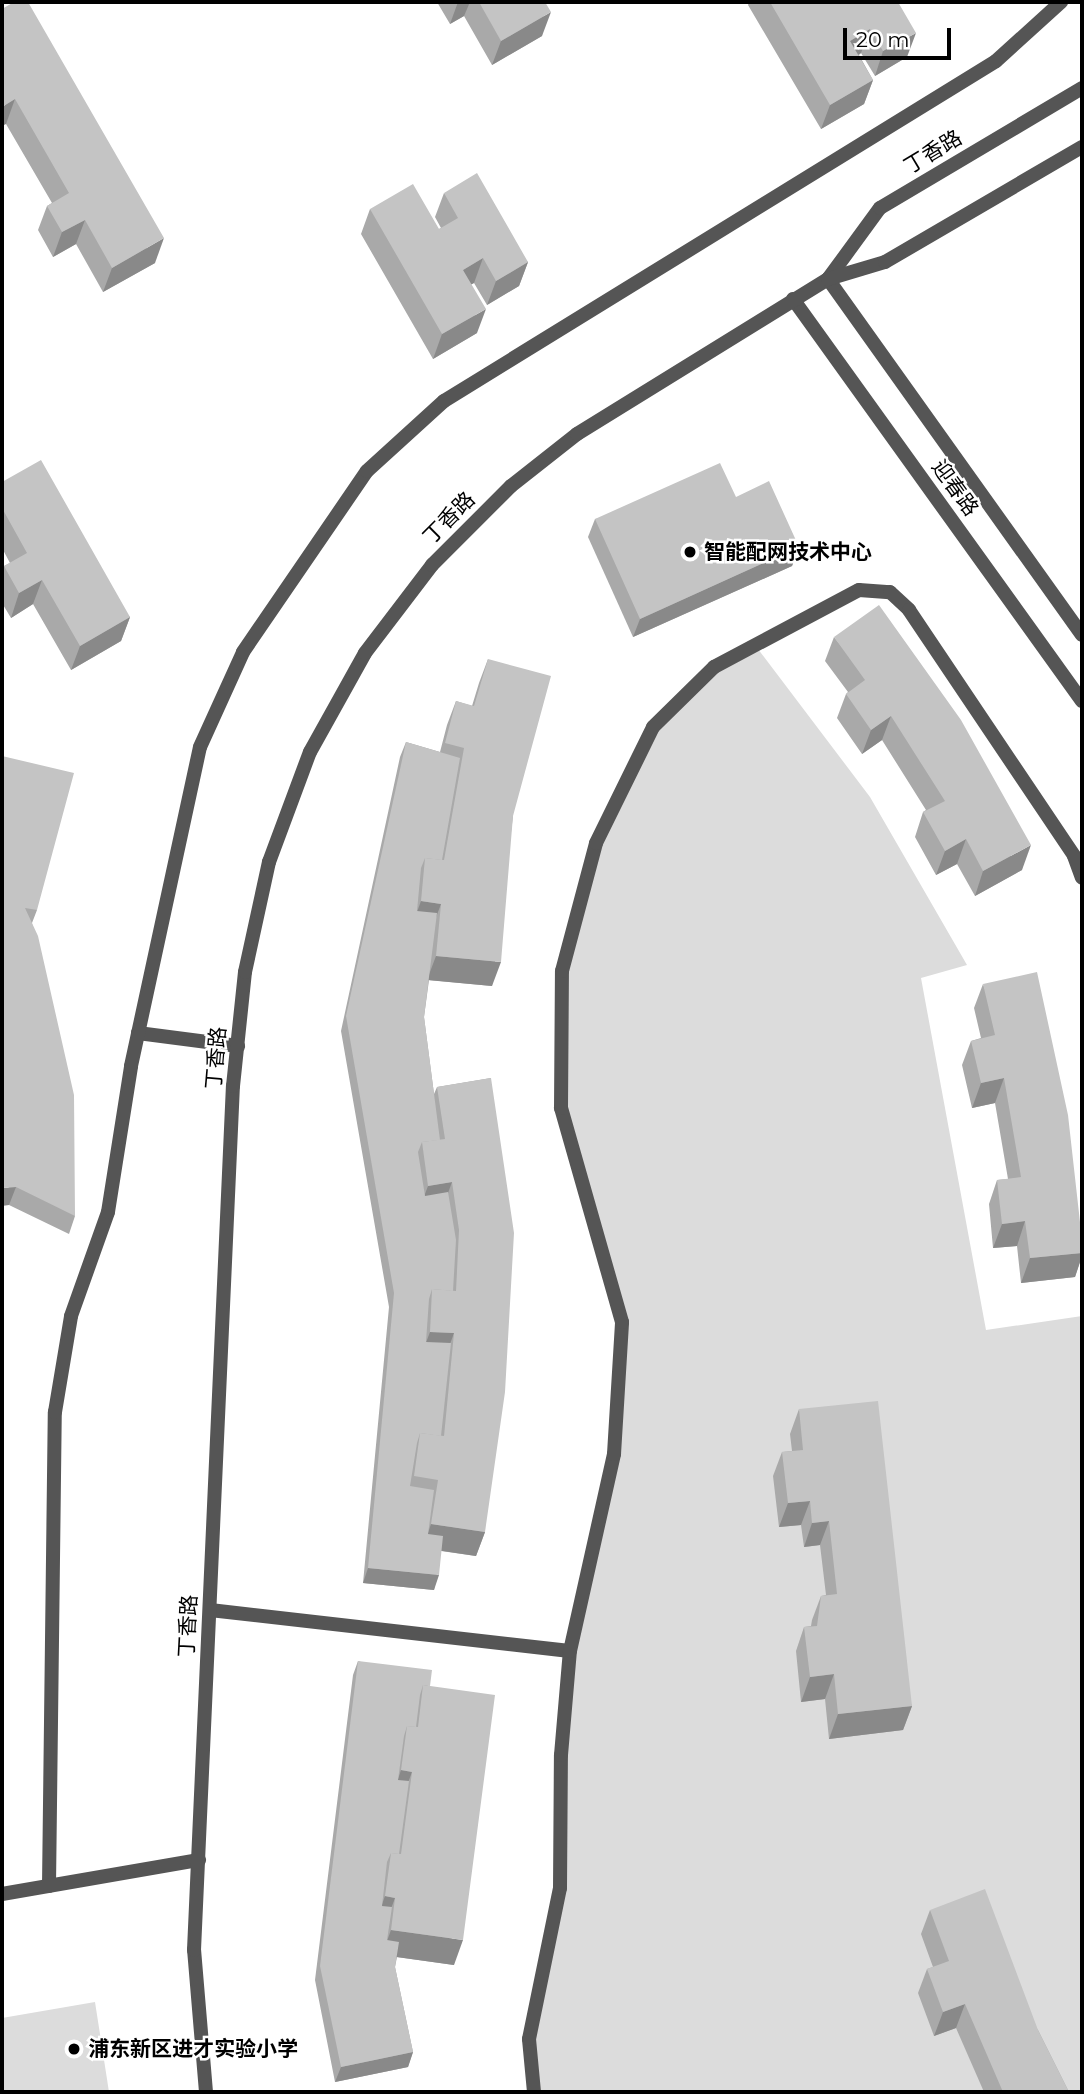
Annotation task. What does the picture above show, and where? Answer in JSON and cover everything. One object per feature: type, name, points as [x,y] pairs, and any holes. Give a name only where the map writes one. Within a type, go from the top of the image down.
[{"type":"street","points":[[49,1886],[55,1412],[71,1316],[108,1212],[138,1033],[200,747],[243,652],[367,471],[444,401],[996,61],[1061,2]]},
{"type":"street","name":"丁香路","points":[[828,279],[880,208],[1082,88]]},
{"type":"street","name":"丁香路","points":[[206,2092],[194,1950],[238,1046],[245,972],[269,862],[310,752],[365,653],[432,565],[511,486],[577,434],[828,279],[885,262],[1082,147]]},
{"type":"street","name":"迎春路","points":[[828,279],[1082,635]]},
{"type":"street","name":"迎春路","points":[[793,299],[1082,702]]},
{"type":"street","points":[[534,2092],[529,2039],[560,1888],[561,1755],[570,1651],[614,1454],[622,1322],[561,1108],[562,971],[596,843],[653,727],[714,667],[859,590],[890,592],[1067,845],[1082,878]]},
{"type":"street","points":[[138,1033],[238,1046]]},
{"type":"street","points":[[209,1610],[570,1651]]},
{"type":"street","points":[[2,1894],[198,1860]]},
{"type":"shaded area","points":[[755,645],[870,797],[967,965],[921,978],[986,1330],[1082,1316],[1082,2092],[534,2092],[529,2039],[560,1888],[570,1651],[614,1454],[622,1323],[561,1108],[562,971],[596,843],[653,727],[714,667]]},
{"type":"shaded area","points":[[95,2002],[109,2092],[2,2092],[2,2018]]},
{"type":"building","points":[[14,2],[28,2],[164,238],[112,268],[85,220],[62,232],[47,206],[69,193],[15,99],[2,107],[2,9]]},
{"type":"building","points":[[479,2],[545,2],[551,12],[501,41]]},
{"type":"building","points":[[770,2],[898,2],[916,33],[883,51],[870,29],[850,41],[873,80],[830,105]]},
{"type":"building","points":[[477,173],[528,262],[496,281],[483,258],[463,270],[486,309],[442,334],[370,209],[413,184],[439,229],[458,218],[444,193]]},
{"type":"building","points":[[41,460],[130,617],[80,646],[42,580],[19,593],[4,566],[27,553],[2,508],[2,482]]},
{"type":"building","name":"智能配网技术中心","points":[[720,463],[736,497],[769,481],[799,547],[640,619],[595,519]]},
{"type":"building","points":[[879,605],[961,720],[1031,845],[983,871],[966,839],[945,851],[923,812],[945,801],[891,716],[871,730],[846,694],[865,680],[834,637]]},
{"type":"building","points":[[488,659],[551,676],[513,816],[501,962],[436,956],[441,904],[421,901],[425,858],[444,860],[464,748],[445,743],[456,701],[474,706]]},
{"type":"building","points":[[406,742],[460,758],[442,860],[425,858],[421,868],[417,911],[437,913],[424,1017],[440,1140],[422,1142],[418,1152],[425,1196],[448,1192],[456,1240],[453,1291],[432,1289],[429,1299],[426,1342],[451,1343],[441,1436],[420,1433],[410,1486],[434,1490],[428,1534],[443,1536],[439,1575],[368,1568],[394,1293],[346,1016]]},
{"type":"building","points":[[2,756],[74,773],[37,910],[25,908],[38,936],[74,1095],[75,1216],[16,1187],[2,1188]]},
{"type":"building","points":[[1037,972],[1068,1115],[1082,1253],[1030,1258],[1025,1221],[1002,1224],[997,1180],[1021,1177],[1004,1078],[981,1083],[971,1041],[995,1035],[983,984]]},
{"type":"building","points":[[491,1078],[514,1233],[505,1392],[485,1532],[431,1524],[438,1480],[414,1476],[420,1433],[444,1436],[454,1333],[430,1332],[432,1289],[456,1291],[459,1230],[452,1182],[428,1186],[422,1142],[445,1139],[437,1087]]},
{"type":"building","points":[[878,1401],[912,1706],[838,1714],[834,1674],[810,1677],[804,1627],[817,1626],[821,1596],[837,1594],[829,1521],[812,1523],[810,1501],[788,1503],[782,1452],[803,1450],[799,1409]]},
{"type":"building","points":[[358,1661],[432,1670],[430,1686],[423,1685],[420,1695],[416,1727],[407,1726],[404,1736],[398,1780],[409,1781],[399,1854],[391,1853],[387,1862],[382,1906],[392,1907],[387,1940],[399,1942],[395,1967],[413,2052],[341,2067],[320,1966]]},
{"type":"building","points":[[423,1685],[495,1695],[463,1940],[391,1930],[395,1898],[385,1896],[391,1853],[401,1854],[412,1772],[401,1770],[407,1726],[418,1727]]},
{"type":"building","points":[[985,1889],[1038,2030],[1069,2092],[1003,2092],[965,2004],[943,2012],[927,1969],[949,1961],[930,1910]]},
{"type":"place","name":"智能配网技术中心","points":[[690,552]]},
{"type":"place","name":"浦东新区进才实验小学","points":[[74,2049]]}]
